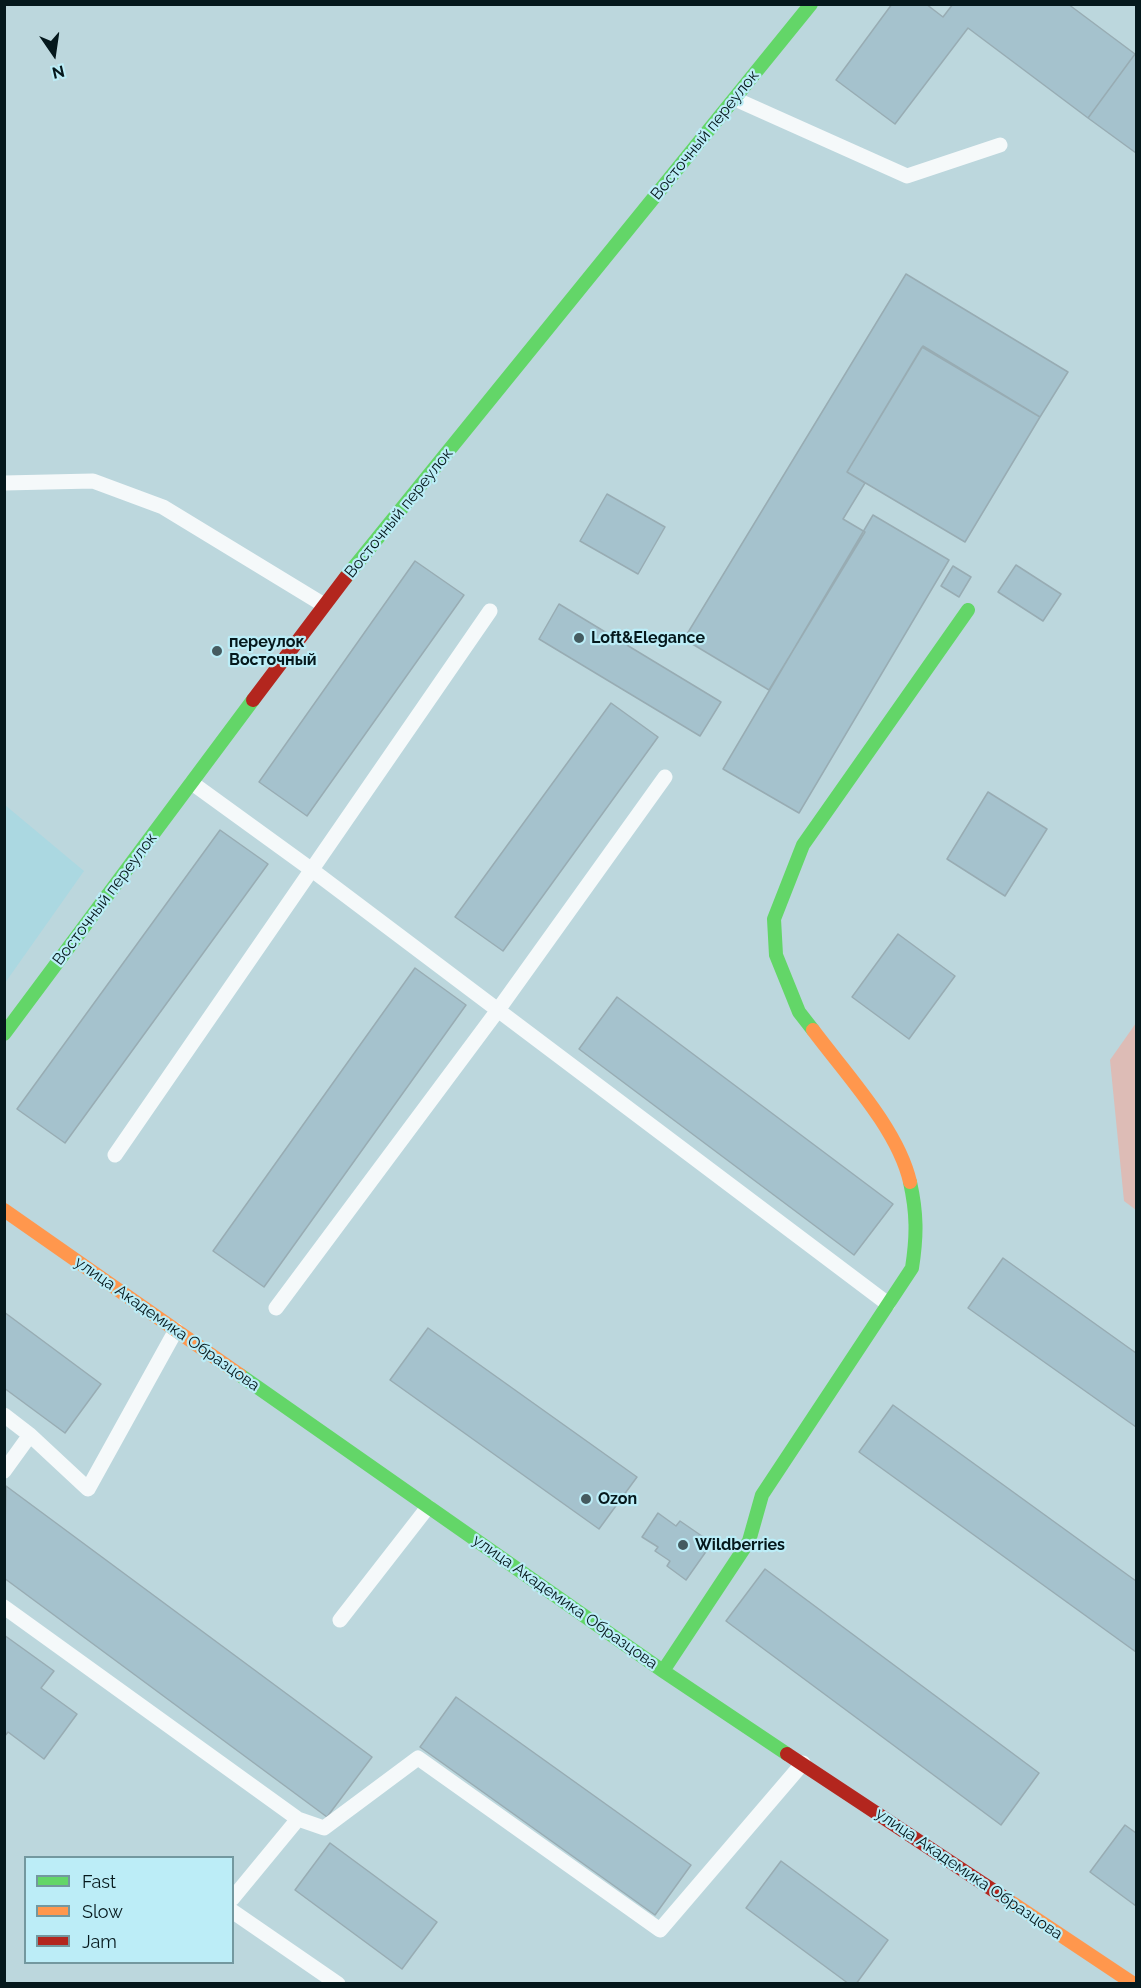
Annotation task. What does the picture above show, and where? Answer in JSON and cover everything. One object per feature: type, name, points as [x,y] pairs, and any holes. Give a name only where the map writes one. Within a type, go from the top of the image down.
[{"type":"street","name":"Восточный переулок","points":[[4,1034],[324,605],[810,4]]},
{"type":"street","points":[[663,1671],[749,1541],[762,1495],[912,1268],[917,1239],[916,1207],[908,1172],[885,1125],[799,1012],[776,955],[774,919],[802,845],[968,610]]},
{"type":"street","name":"улица Академика Образцова","points":[[4,1210],[663,1671],[1134,1983]]},
{"type":"lane","points":[[735,99],[907,176],[1000,145]]},
{"type":"lane","points":[[4,483],[93,481],[163,507],[324,605]]},
{"type":"lane","points":[[116,1155],[490,611]]},
{"type":"lane","points":[[276,1308],[498,1010],[665,777]]},
{"type":"lane","points":[[192,783],[312,870],[888,1304]]},
{"type":"lane","points":[[4,1414],[88,1489],[176,1330]]},
{"type":"lane","points":[[4,1471],[30,1435]]},
{"type":"lane","points":[[340,1620],[428,1507]]},
{"type":"lane","points":[[4,1607],[298,1819],[324,1828],[418,1758],[660,1930],[803,1763]]},
{"type":"lane","points":[[234,1897],[298,1819]]},
{"type":"lane","points":[[234,1912],[338,1983]]},
{"type":"shaded area","points":[[5,805],[84,871],[5,983]]},
{"type":"shaded area","points":[[1136,1023],[1136,1210],[1124,1201],[1110,1060]]},
{"type":"building","points":[[892,4],[926,4],[943,17],[953,4],[1068,4],[1135,54],[1088,118],[968,28],[895,124],[836,80]]},
{"type":"building","points":[[1136,55],[1136,153],[1088,118]]},
{"type":"building","points":[[906,274],[1068,372],[1040,417],[923,346],[847,472],[865,483],[843,519],[865,532],[769,690],[684,639]]},
{"type":"building","points":[[922,347],[1040,417],[965,542],[847,472]]},
{"type":"building","points":[[607,494],[665,527],[638,574],[580,541]]},
{"type":"building","points":[[873,515],[949,560],[799,813],[723,769]]},
{"type":"building","points":[[415,561],[464,595],[307,816],[259,782]]},
{"type":"building","points":[[1016,565],[1061,594],[1043,621],[998,592]]},
{"type":"building","points":[[953,566],[971,577],[959,597],[941,586]]},
{"type":"building","points":[[559,604],[721,702],[700,736],[539,639]]},
{"type":"building","points":[[611,703],[658,737],[503,951],[455,917]]},
{"type":"building","points":[[988,792],[1047,829],[1005,896],[947,859]]},
{"type":"building","points":[[220,830],[268,864],[65,1143],[17,1109]]},
{"type":"building","points":[[898,934],[955,976],[909,1039],[852,997]]},
{"type":"building","points":[[415,968],[466,1005],[264,1287],[213,1251]]},
{"type":"building","points":[[617,997],[893,1204],[854,1255],[579,1049]]},
{"type":"building","points":[[1003,1258],[1136,1353],[1136,1427],[968,1308]]},
{"type":"building","points":[[4,1312],[101,1384],[65,1433],[4,1388]]},
{"type":"building","points":[[428,1328],[637,1477],[599,1529],[390,1380]]},
{"type":"building","points":[[893,1405],[1136,1581],[1136,1652],[859,1452]]},
{"type":"building","points":[[6,1486],[372,1757],[327,1817],[4,1578]]},
{"type":"building","name":"Wildberries","points":[[658,1513],[676,1526],[680,1521],[712,1543],[686,1580],[667,1566],[670,1561],[655,1551],[658,1547],[642,1537]]},
{"type":"building","points":[[765,1569],[1039,1773],[1001,1825],[726,1621]]},
{"type":"building","points":[[4,1635],[54,1671],[41,1688],[77,1714],[44,1759],[8,1732],[4,1737]]},
{"type":"building","points":[[456,1697],[691,1865],[655,1915],[420,1747]]},
{"type":"building","points":[[1125,1825],[1136,1833],[1136,1906],[1090,1872]]},
{"type":"building","points":[[330,1843],[437,1922],[402,1969],[295,1890]]},
{"type":"building","points":[[781,1861],[888,1940],[856,1984],[849,1984],[746,1908]]},
{"type":"traffic: fast","points":[[346,577],[811,4]]},
{"type":"traffic: fast","points":[[813,1030],[799,1012],[776,955],[774,919],[803,845],[968,610]]},
{"type":"traffic: fast","points":[[4,1034],[253,700]]},
{"type":"traffic: fast","points":[[663,1671],[749,1541],[762,1495],[912,1268],[916,1225],[910,1182]]},
{"type":"traffic: fast","points":[[240,1375],[663,1671],[787,1754]]},
{"type":"traffic: slow","points":[[813,1030],[855,1083],[882,1122],[904,1162],[910,1182]]},
{"type":"traffic: slow","points":[[4,1210],[240,1375]]},
{"type":"traffic: slow","points":[[1008,1900],[1134,1984]]},
{"type":"traffic: jam","points":[[253,700],[346,577]]},
{"type":"traffic: jam","points":[[787,1754],[1008,1900]]},
{"type":"place","name":"Loft&Elegance","points":[[579,638]]},
{"type":"place","name":"переулок Восточный","points":[[217,651]]},
{"type":"place","name":"Ozon","points":[[586,1499]]},
{"type":"place","name":"Wildberries","points":[[683,1545]]}]
